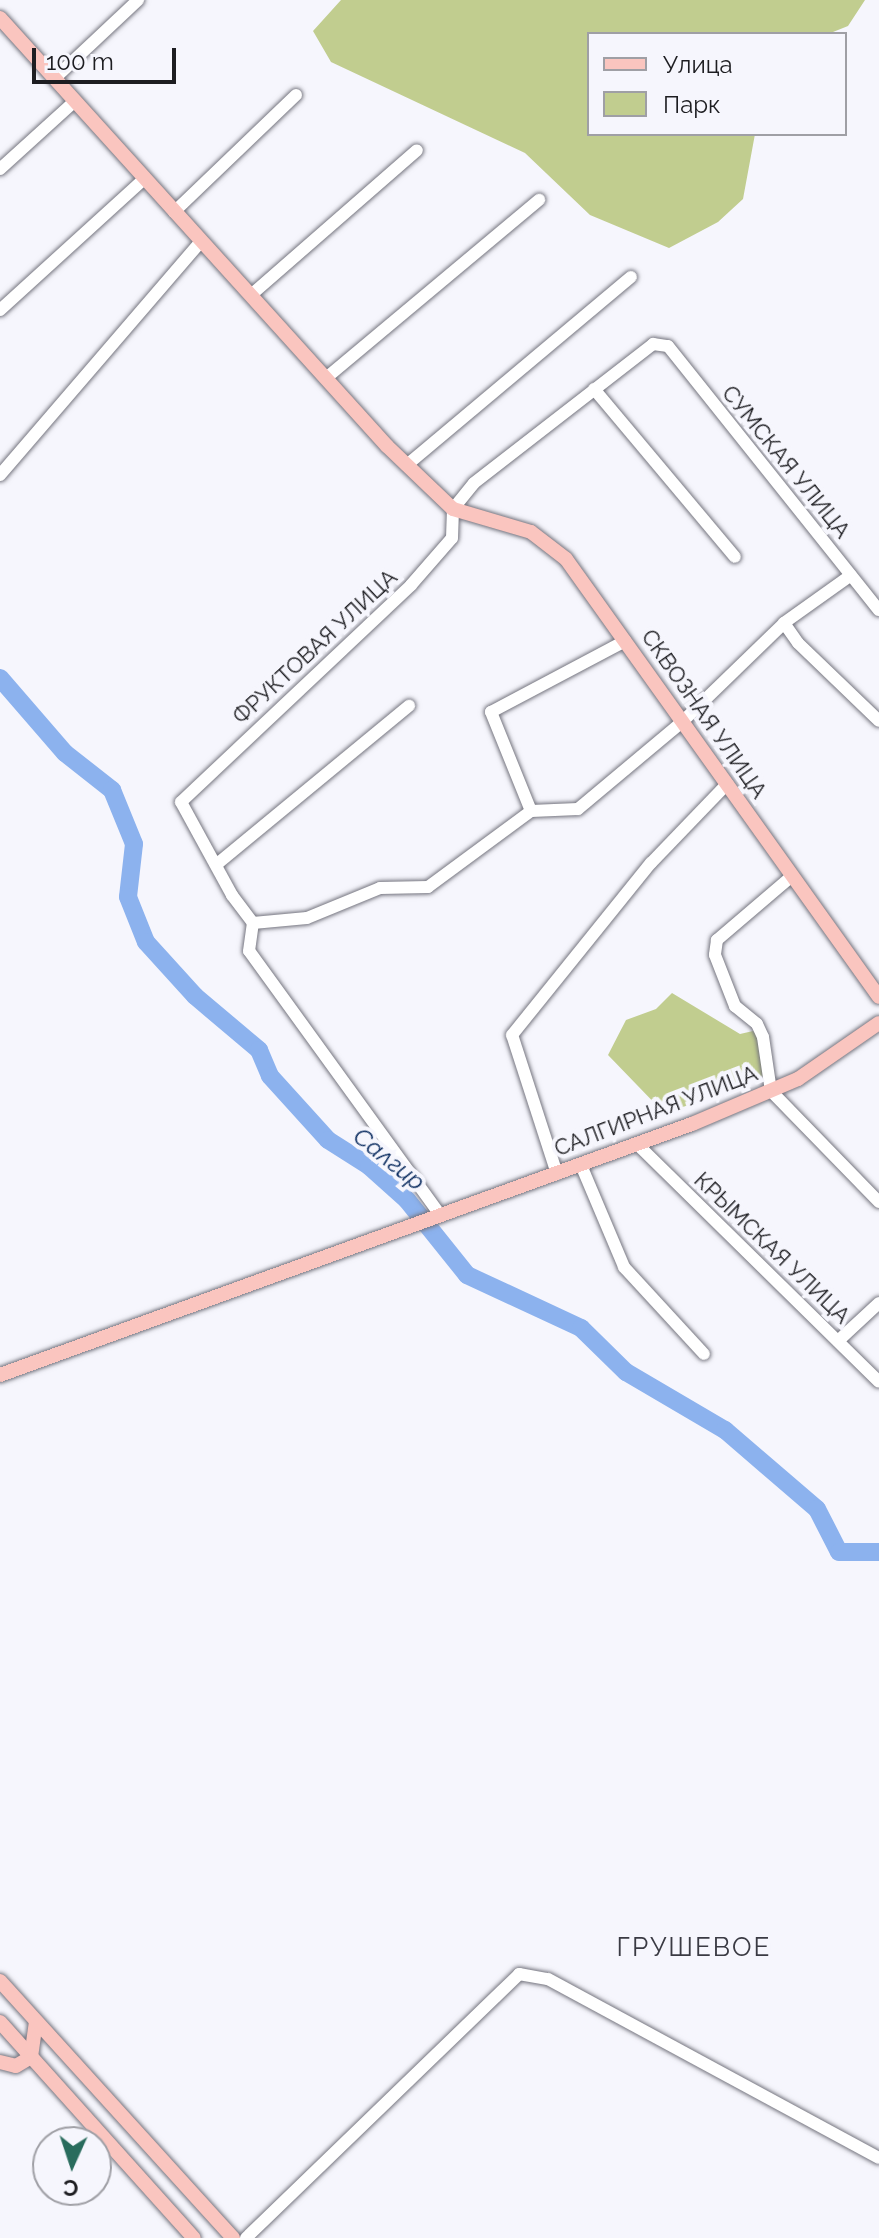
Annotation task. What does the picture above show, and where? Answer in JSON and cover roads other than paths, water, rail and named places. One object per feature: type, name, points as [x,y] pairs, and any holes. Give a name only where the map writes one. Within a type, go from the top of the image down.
[{"type":"main road","points":[[3,26],[55,78],[326,378],[453,509]]},
{"type":"main road","name":"СКВОЗНАЯ УЛИЦА","points":[[453,509],[512,524],[550,545],[582,577],[879,997]]},
{"type":"main road","name":"САЛГИРНАЯ УЛИЦА","points":[[0,1375],[557,1174],[771,1091],[798,1079],[879,1023]]},
{"type":"main road","points":[[0,1981],[233,2238]]},
{"type":"main road","points":[[27,2060],[38,2039],[36,2021]]},
{"type":"main road","points":[[0,2022],[27,2060],[50,2077],[194,2238]]},
{"type":"main road","points":[[0,2062],[27,2060]]},
{"type":"street","points":[[55,78],[138,0]]},
{"type":"street","points":[[174,212],[296,95]]},
{"type":"street","points":[[0,169],[75,101]]},
{"type":"street","points":[[251,295],[417,150]]},
{"type":"street","points":[[0,310],[145,178]]},
{"type":"street","points":[[326,378],[539,200]]},
{"type":"street","points":[[0,475],[201,241]]},
{"type":"street","points":[[408,464],[631,277]]},
{"type":"street","name":"СУМСКАЯ УЛИЦА","points":[[594,389],[660,342],[879,610]]},
{"type":"street","points":[[453,509],[517,446],[594,389],[735,557]]},
{"type":"street","name":"ФРУКТОВАЯ УЛИЦА","points":[[217,864],[181,802],[411,585],[452,538],[453,509]]},
{"type":"street","points":[[253,923],[307,918],[380,888],[428,887],[531,811],[578,809],[682,722],[784,623],[851,575]]},
{"type":"street","points":[[784,623],[798,643],[879,721]]},
{"type":"street","points":[[531,811],[491,712],[625,641]]},
{"type":"street","points":[[409,706],[217,864],[253,923],[249,951],[439,1217]]},
{"type":"street","points":[[557,1174],[512,1035],[651,863],[727,784]]},
{"type":"street","points":[[792,876],[759,900],[714,946],[735,1006],[757,1024],[763,1037],[771,1091],[879,1202]]},
{"type":"street","name":"КРЫМСКАЯ УЛИЦА","points":[[637,1144],[879,1382]]},
{"type":"street","points":[[581,1165],[624,1267],[704,1354]]},
{"type":"street","points":[[838,1341],[879,1303]]},
{"type":"street","points":[[246,2238],[519,1974],[548,1979],[877,2153]]},
{"type":"waterway","name":"Салгир","points":[[0,678],[65,753],[112,790],[134,844],[128,897],[146,942],[195,996],[259,1050],[270,1076],[328,1140],[369,1166],[407,1200],[467,1275],[581,1328],[626,1372],[725,1430],[817,1509],[839,1552],[879,1552]]},
{"type":"district","name":"ГРУШЕВОЕ","points":[[694,1948]]}]
